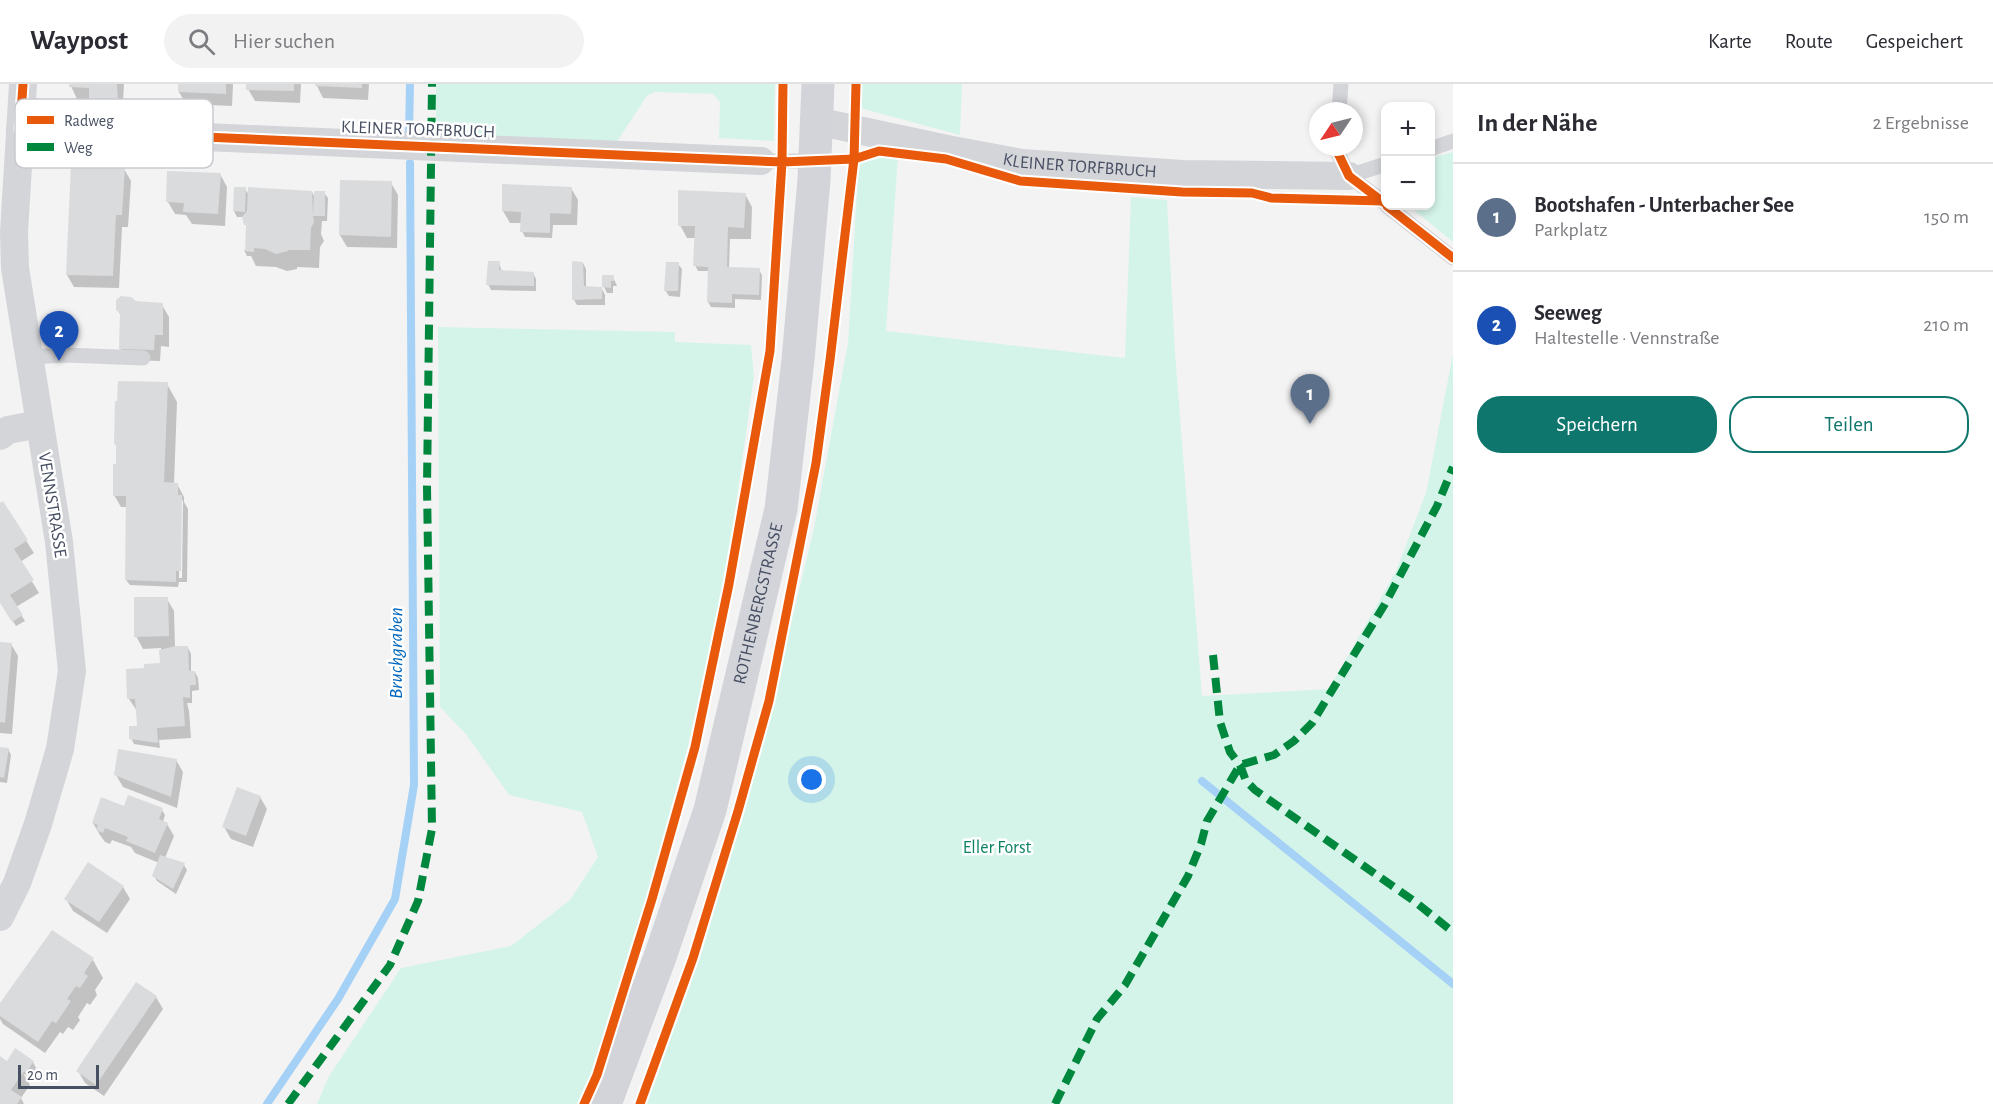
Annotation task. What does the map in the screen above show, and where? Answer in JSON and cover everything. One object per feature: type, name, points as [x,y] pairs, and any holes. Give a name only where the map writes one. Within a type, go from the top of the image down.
[{"type":"main road","name":"ROTHENBERGSTRASSE","points":[[604,1104],[660,957],[710,810],[778,520],[798,360],[814,180],[818,84]]},
{"type":"street","name":"VENNSTRASSE","points":[[22,99],[23,84]]},
{"type":"street","name":"KLEINER TORFBRUCH","points":[[816,121],[1022,163],[1182,174],[1349,176]]},
{"type":"street","name":"KLEINER TORFBRUCH","points":[[213,137],[761,161]]},
{"type":"street","name":"VENNSTRASSE","points":[[0,917],[17,883],[38,824],[60,748],[72,671],[59,542],[15,268],[14,232],[18,168]]},
{"type":"street","points":[[0,436],[8,430],[39,424]]},
{"type":"lane","points":[[1340,102],[1341,84]]},
{"type":"lane","points":[[1435,148],[1453,141]]},
{"type":"lane","points":[[1338,156],[1349,176],[1381,201]]},
{"type":"lane","name":"KLEINER TORFBRUCH","points":[[761,161],[814,161]]},
{"type":"lane","points":[[1349,176],[1381,166]]},
{"type":"lane","points":[[1392,210],[1453,258]]},
{"type":"lane","points":[[30,357],[143,358]]},
{"type":"green space","points":[[436,84],[775,84],[774,141],[719,138],[720,102],[713,94],[655,92],[647,96],[616,143],[436,142]]},
{"type":"green space","points":[[861,84],[962,84],[960,135],[860,108]]},
{"type":"green space","points":[[1453,152],[1453,242],[1414,210],[1435,210],[1435,157]]},
{"type":"green space","name":"Eller Forst","points":[[898,156],[886,331],[1125,358],[1131,197],[1167,200],[1175,353],[1202,696],[1329,689],[1396,571],[1426,493],[1453,354],[1453,1104],[642,1104],[696,957],[741,812],[772,702],[814,528],[848,343],[859,157]]},
{"type":"green space","points":[[438,327],[675,332],[675,342],[751,345],[754,376],[725,583],[688,746],[647,897],[591,1075],[578,1104],[317,1104],[329,1076],[401,968],[511,946],[570,900],[598,857],[582,812],[509,795],[465,733],[440,707]]},
{"type":"building","points":[[69,84],[117,84],[118,99],[89,99],[89,88],[69,87]]},
{"type":"building","points":[[178,84],[226,84],[226,94],[178,92]]},
{"type":"building","points":[[246,84],[294,84],[294,91],[246,90]]},
{"type":"building","points":[[315,84],[362,84],[362,88],[315,86]]},
{"type":"building","points":[[71,168],[125,168],[122,215],[116,215],[113,276],[66,275]]},
{"type":"building","points":[[167,171],[221,173],[218,214],[183,212],[184,203],[166,202]]},
{"type":"building","points":[[340,180],[392,181],[391,237],[339,235]]},
{"type":"building","points":[[502,184],[572,187],[571,214],[550,213],[550,233],[520,232],[521,212],[502,211]]},
{"type":"building","points":[[234,187],[246,187],[245,212],[233,211]]},
{"type":"building","points":[[248,187],[312,191],[314,222],[311,228],[310,250],[288,250],[276,254],[265,249],[254,248],[254,252],[245,251],[246,225],[242,217],[247,211]]},
{"type":"building","points":[[678,190],[746,193],[744,228],[728,227],[727,267],[760,268],[759,295],[732,294],[732,303],[707,302],[708,267],[693,266],[695,226],[678,226]]},
{"type":"building","points":[[314,191],[325,191],[325,216],[313,216]]},
{"type":"building","points":[[488,261],[500,261],[499,270],[534,272],[534,286],[486,285]]},
{"type":"building","points":[[572,261],[583,262],[584,286],[602,287],[602,299],[572,300]]},
{"type":"building","points":[[666,262],[679,262],[678,291],[664,291]]},
{"type":"building","points":[[602,275],[614,275],[611,288],[602,287]]},
{"type":"building","points":[[121,296],[131,297],[136,301],[163,303],[163,335],[155,335],[154,350],[119,349],[120,313],[116,310],[116,300]]},
{"type":"building","points":[[118,381],[168,382],[164,482],[178,483],[178,495],[182,495],[181,571],[176,571],[176,582],[125,580],[126,496],[113,496],[113,464],[116,464],[115,401],[117,401]]},
{"type":"building","points":[[3,501],[28,540],[14,549],[34,580],[10,595],[23,615],[12,622],[0,603],[0,503]]},
{"type":"building","points":[[134,597],[168,597],[169,636],[134,637]]},
{"type":"building","points":[[0,642],[12,643],[5,723],[0,722]]},
{"type":"building","points":[[188,646],[189,671],[195,671],[196,685],[190,685],[190,698],[183,697],[185,726],[157,728],[158,743],[129,739],[129,726],[137,726],[135,699],[127,699],[126,669],[144,668],[144,664],[160,663],[159,650]]},
{"type":"building","points":[[0,747],[9,748],[4,778],[0,777]]},
{"type":"building","points":[[118,749],[177,759],[171,797],[114,775]]},
{"type":"building","points":[[237,787],[261,796],[246,836],[222,827]]},
{"type":"building","points":[[128,795],[163,808],[159,819],[168,823],[155,853],[126,841],[128,837],[105,828],[103,833],[96,830],[98,825],[92,823],[101,797],[124,806]]},
{"type":"building","points":[[160,855],[185,863],[173,889],[152,876]]},
{"type":"building","points":[[88,862],[124,886],[99,922],[64,899]]},
{"type":"building","points":[[52,930],[94,958],[84,973],[88,976],[80,988],[76,986],[67,999],[71,1001],[63,1013],[56,1023],[52,1021],[38,1042],[0,1016],[0,1003]]},
{"type":"building","points":[[136,982],[157,996],[96,1085],[76,1071]]},
{"type":"building","points":[[15,1048],[34,1061],[11,1090],[22,1097],[17,1104],[0,1104],[0,1056],[7,1061]]},
{"type":"waterway","name":"Bruchgraben","points":[[409,135],[410,84]]},
{"type":"waterway","name":"Bruchgraben","points":[[267,1104],[338,999],[395,899],[414,785],[410,163]]},
{"type":"waterway","points":[[1202,781],[1453,984]]},
{"type":"marked path","points":[[288,1104],[390,965],[418,901],[432,829],[427,486],[432,84]]},
{"type":"marked path","points":[[1055,1104],[1097,1019],[1125,985],[1188,876],[1201,844],[1207,821],[1240,765],[1274,755],[1294,741],[1312,723],[1385,604],[1437,506],[1453,467]]},
{"type":"marked path","points":[[1213,655],[1220,722],[1230,752],[1240,765],[1246,781],[1255,790],[1414,901],[1453,932]]},
{"type":"cycle path","points":[[22,99],[23,84]]},
{"type":"cycle path","points":[[584,1104],[597,1075],[652,899],[695,747],[729,584],[770,351],[782,162],[783,84]]},
{"type":"cycle path","points":[[640,1104],[693,958],[769,701],[816,463],[854,159],[856,84]]},
{"type":"cycle path","points":[[213,137],[782,162],[854,159],[879,151],[946,159],[1020,181],[1182,192],[1252,193],[1271,198],[1381,201]]},
{"type":"cycle path","points":[[1339,156],[1349,176],[1381,200]]},
{"type":"cycle path","points":[[1392,210],[1453,258]]},
{"type":"place","name":"Seeweg","points":[[59,361]]},
{"type":"place","name":"Bootshafen - Unterbacher See","points":[[1310,424]]}]
